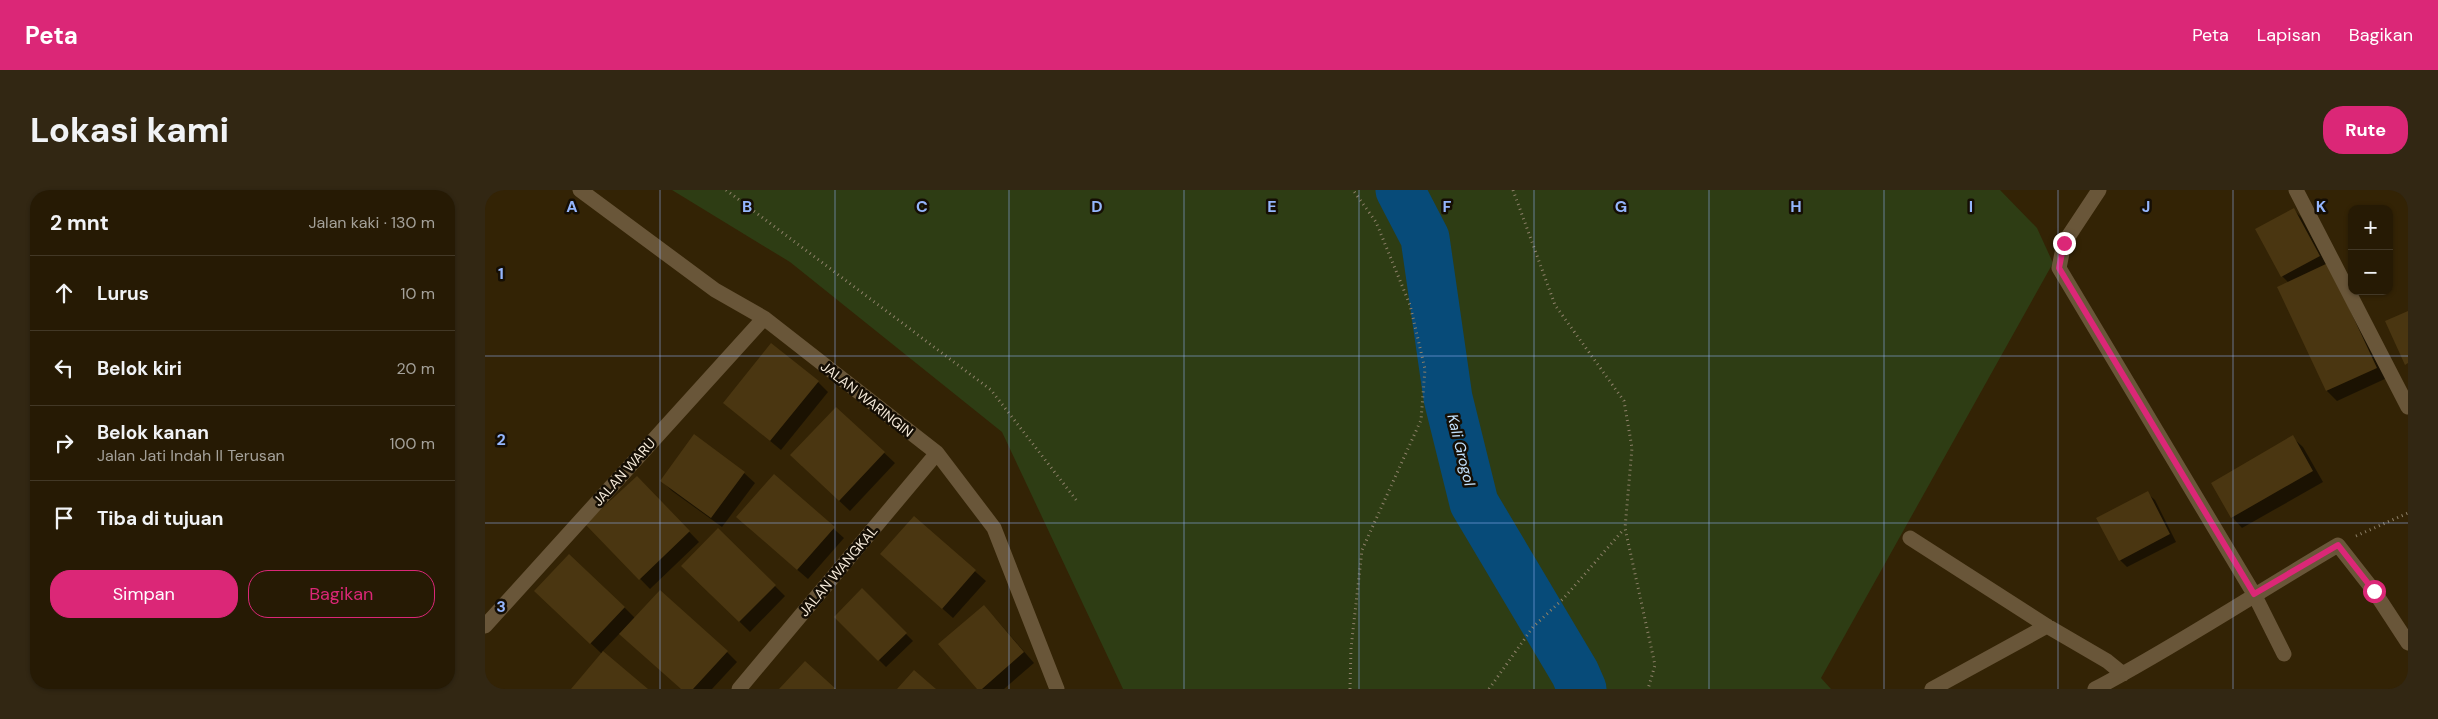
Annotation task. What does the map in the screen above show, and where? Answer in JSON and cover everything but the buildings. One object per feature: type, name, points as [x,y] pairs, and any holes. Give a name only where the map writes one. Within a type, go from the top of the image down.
[{"type":"street","name":"JALAN WARINGIN","points":[[580,190],[715,290],[764,318],[937,453],[994,528],[1057,689]]},
{"type":"street","points":[[2099,190],[2064,243],[2059,268],[2254,594],[2284,654]]},
{"type":"street","points":[[2296,190],[2408,407]]},
{"type":"street","name":"JALAN WARU","points":[[485,626],[764,318]]},
{"type":"street","name":"JALAN WANGKAL","points":[[739,689],[937,453]]},
{"type":"street","points":[[1910,538],[2047,626],[2107,660],[2123,674]]},
{"type":"street","points":[[2095,689],[2150,660],[2254,594],[2338,545],[2374,591],[2408,643]]},
{"type":"street","points":[[1932,689],[2047,626]]},
{"type":"path","points":[[726,190],[991,390],[1077,501]]},
{"type":"path","points":[[1349,689],[1351,648],[1362,550],[1421,420],[1425,369],[1410,305],[1376,222],[1353,190]]},
{"type":"path","points":[[1513,190],[1555,305],[1624,401],[1632,448],[1625,528],[1655,666],[1648,689]]},
{"type":"path","points":[[2338,545],[2408,513]]},
{"type":"path","points":[[1489,689],[1533,627],[1564,598],[1625,528]]},
{"type":"green space","points":[[672,190],[2000,190],[2037,228],[2053,263],[1821,678],[1831,689],[1123,689],[1002,432],[790,262]]},
{"type":"waterway","name":"Kali Grogol","points":[[1400,190],[1425,238],[1448,398],[1474,503],[1575,673],[1582,689]]},
{"type":"route","points":[[2064,243],[2059,268],[2254,594],[2338,545],[2374,591]]}]
